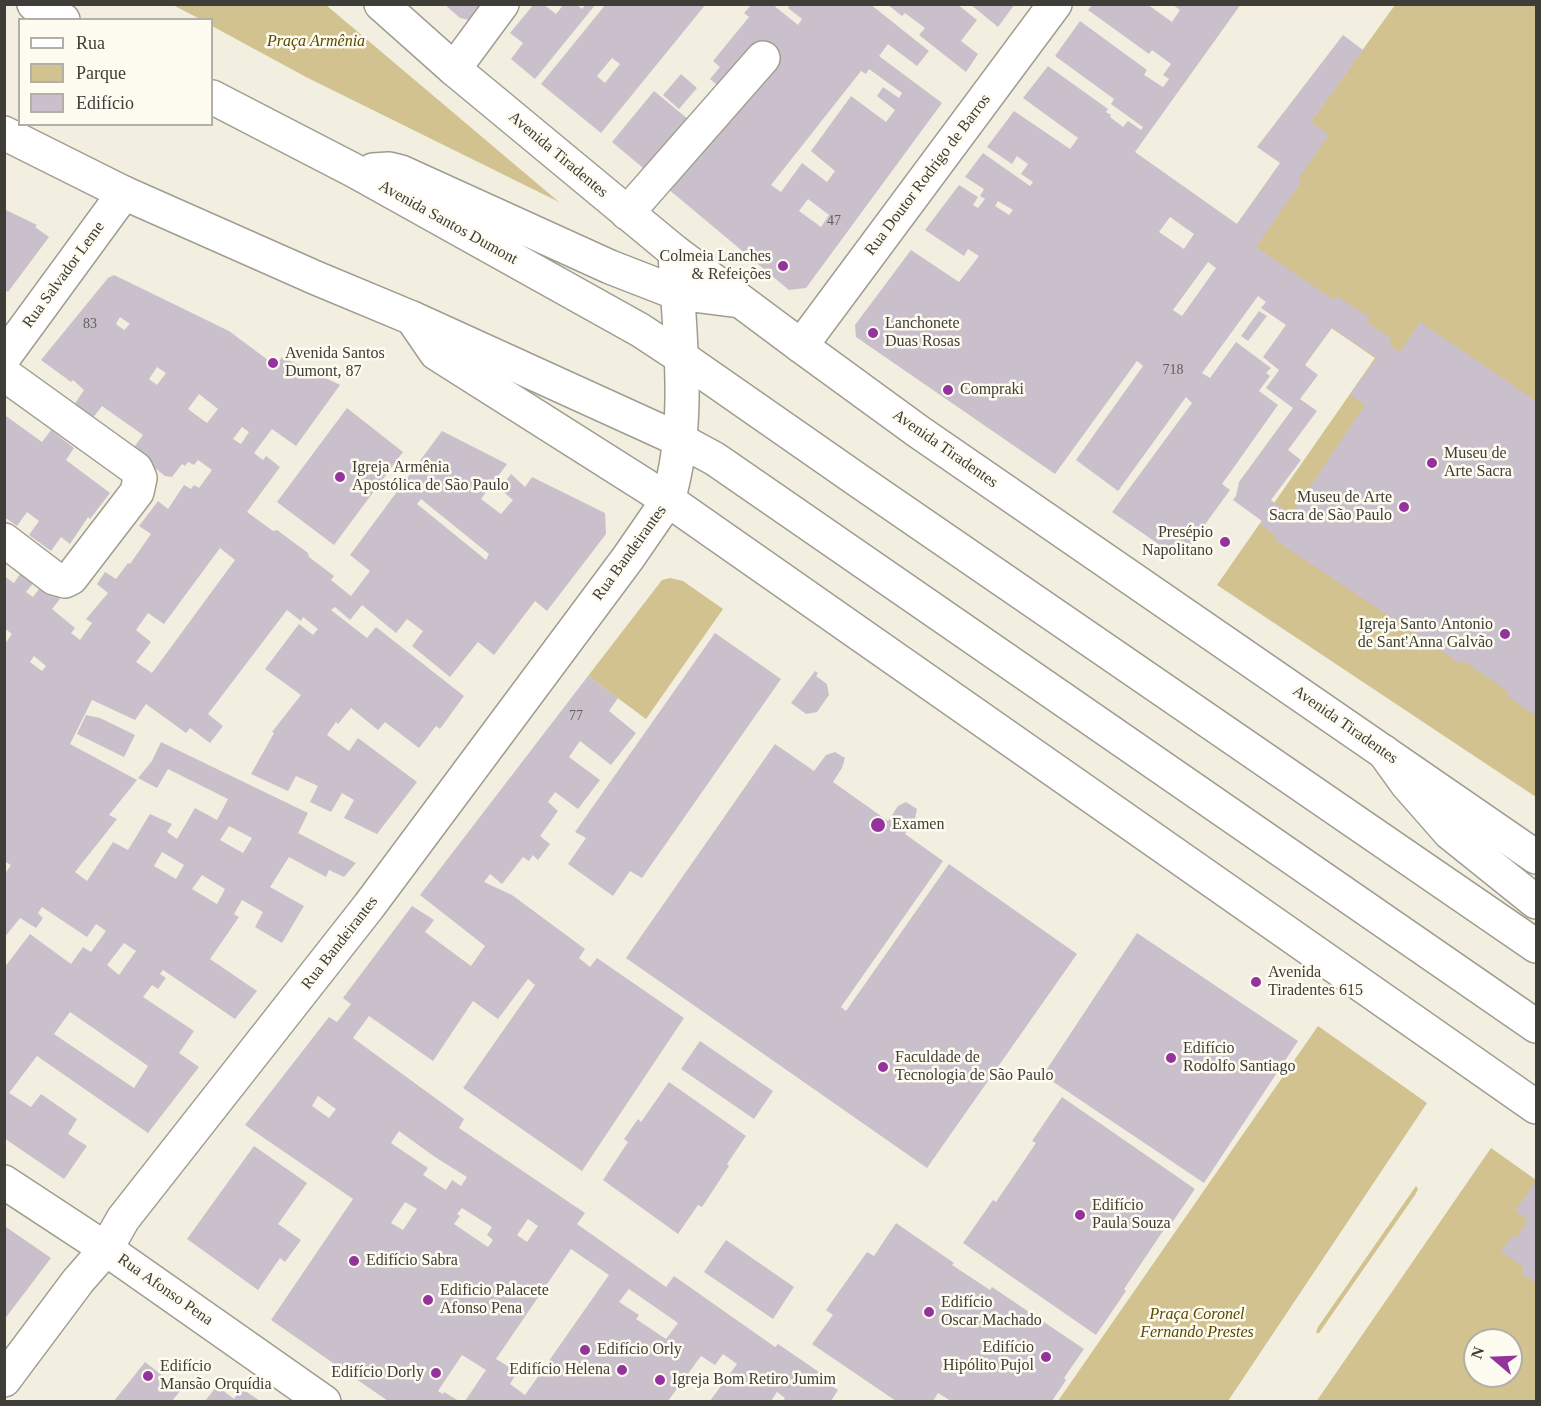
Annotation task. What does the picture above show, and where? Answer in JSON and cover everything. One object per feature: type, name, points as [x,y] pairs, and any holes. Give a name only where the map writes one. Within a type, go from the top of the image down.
[{"type":"main road","points":[[34,4],[59,18]]},
{"type":"main road","name":"Avenida Tiradentes","points":[[381,4],[454,69],[627,213],[740,301],[919,432],[1536,857]]},
{"type":"main road","points":[[454,69],[502,4]]},
{"type":"main road","name":"Rua Doutor Rodrigo de Barros","points":[[801,346],[1055,4]]},
{"type":"main road","points":[[627,213],[763,58]]},
{"type":"main road","name":"Avenida Santos Dumont","points":[[213,98],[355,171],[640,330],[681,357]]},
{"type":"main road","points":[[4,133],[124,193],[412,318],[680,440],[716,459],[1536,1026]]},
{"type":"main road","points":[[355,171],[389,169],[401,172],[610,267],[677,293],[740,301]]},
{"type":"main road","name":"Rua Salvador Leme","points":[[4,357],[124,193]]},
{"type":"main road","name":"Rua Bandeirantes","points":[[4,1380],[78,1281],[106,1249],[123,1219],[369,906],[621,567],[668,500],[676,473],[682,417],[675,252]]},
{"type":"main road","points":[[412,318],[436,353],[668,500],[1536,1107]]},
{"type":"main road","points":[[681,357],[1536,946]]},
{"type":"main road","points":[[4,374],[136,469],[140,478],[137,492],[70,578],[65,581],[54,578],[4,540]]},
{"type":"main road","points":[[1384,752],[1407,784],[1450,833],[1536,902]]},
{"type":"main road","name":"Rua Afonso Pena","points":[[4,1182],[106,1249],[324,1401]]},
{"type":"green space","name":"Praça Armênia","points":[[173,5],[326,5],[559,202],[306,77],[213,27],[213,18],[198,18]]},
{"type":"green space","points":[[1395,5],[1536,5],[1536,797],[1217,585],[1375,358],[1218,250]]},
{"type":"green space","points":[[670,578],[683,581],[723,609],[646,719],[588,676],[662,580]]},
{"type":"green space","name":"Praça Coronel Fernando Prestes","points":[[1318,1026],[1427,1103],[1228,1401],[1058,1401]]},
{"type":"green space","points":[[1491,1148],[1536,1180],[1536,1401],[1316,1402]]},
{"type":"green space","points":[[1416,1186],[1418,1189],[1415,1195],[1319,1333],[1316,1333],[1318,1327]]},
{"type":"building","points":[[444,4],[485,4],[469,20],[460,18]]},
{"type":"building","points":[[534,4],[543,4],[556,14],[564,4],[576,4],[582,9],[586,4],[596,4],[535,79],[511,59],[523,43],[510,33]]},
{"type":"building","points":[[606,4],[706,4],[601,133],[541,84]],"holes":[[[612,58],[620,64],[605,83],[597,76]]]},
{"type":"building","points":[[752,4],[772,4],[798,25],[802,19],[788,8],[791,4],[870,4],[929,51],[917,66],[888,44],[879,56],[942,103],[806,288],[789,290],[612,142],[654,91],[688,119],[717,85],[710,79],[720,67],[713,61],[749,17],[744,13]],"holes":[[[869,69],[902,93],[899,98],[883,87],[877,96],[895,110],[886,122],[851,96],[811,151],[835,171],[827,182],[802,163],[781,192],[771,185],[861,71],[866,74]],[[808,199],[829,215],[821,227],[799,211]]]},
{"type":"building","points":[[887,4],[957,4],[977,20],[961,41],[978,54],[966,72],[919,35],[925,28],[905,13],[902,16]]},
{"type":"building","points":[[970,4],[1015,4],[998,27]]},
{"type":"building","points":[[1093,4],[1147,4],[1172,22],[1180,10],[1172,4],[1241,4],[1135,152],[1237,224],[1280,163],[1257,147],[1343,35],[1363,50],[1311,122],[1329,135],[1298,179],[1302,181],[1256,247],[1334,300],[1337,296],[1370,318],[1367,322],[1392,339],[1388,344],[1400,352],[1420,322],[1536,401],[1536,716],[1506,695],[1509,692],[1462,660],[1461,664],[1275,540],[1277,537],[1260,524],[1262,521],[1233,500],[1239,482],[1293,408],[1266,388],[1279,370],[1263,357],[1286,325],[1261,308],[1266,302],[1258,296],[1202,373],[1210,378],[1236,342],[1271,368],[1266,373],[1270,376],[1259,391],[1278,405],[1222,484],[1230,490],[1180,559],[1112,512],[1192,403],[1186,397],[1118,491],[1076,460],[1143,366],[1137,361],[1055,474],[856,337],[855,325],[911,250],[959,282],[979,256],[968,249],[964,256],[925,230],[959,185],[978,197],[973,205],[978,208],[985,199],[980,196],[984,189],[965,177],[983,153],[1030,186],[1033,182],[1021,174],[1028,164],[1017,156],[1012,164],[987,147],[1014,111],[1070,149],[1078,138],[1023,98],[1048,66],[1108,109],[1106,112],[1111,115],[1110,117],[1123,127],[1128,121],[1141,130],[1143,127],[1111,104],[1114,99],[1055,56],[1080,21],[1147,70],[1144,75],[1163,87],[1169,79],[1163,75],[1171,64],[1152,50],[1149,54],[1088,10]],"holes":[[[998,201],[1013,210],[1009,215],[995,206]],[[1170,217],[1194,234],[1184,249],[1159,232]],[[1208,262],[1216,268],[1182,316],[1173,310]],[[1332,328],[1377,358],[1350,394],[1365,405],[1288,520],[1281,515],[1285,510],[1271,500],[1301,460],[1288,450],[1317,411],[1300,399],[1318,375],[1305,365]]]},
{"type":"building","points":[[681,74],[697,88],[679,109],[663,95]]},
{"type":"building","points":[[4,209],[37,225],[35,227],[49,237],[8,292],[4,289]]},
{"type":"building","points":[[114,275],[229,331],[276,366],[282,357],[340,385],[296,446],[272,429],[254,453],[263,460],[266,456],[280,467],[247,512],[308,553],[309,557],[334,576],[331,580],[351,596],[370,571],[350,555],[442,431],[507,464],[481,499],[501,514],[513,500],[500,489],[511,474],[525,487],[532,477],[605,513],[606,534],[547,611],[535,601],[494,655],[478,642],[450,677],[412,646],[423,631],[407,619],[396,633],[362,605],[350,620],[335,607],[331,610],[367,638],[376,627],[464,696],[440,729],[436,726],[419,748],[385,722],[378,730],[351,708],[338,724],[336,722],[327,735],[349,751],[358,738],[417,782],[377,834],[344,818],[354,800],[342,793],[331,812],[310,802],[318,786],[296,776],[288,791],[251,774],[274,733],[272,732],[301,695],[265,669],[299,624],[313,635],[318,629],[303,617],[301,621],[287,610],[208,714],[223,726],[210,743],[190,728],[186,733],[146,704],[135,720],[92,700],[70,744],[137,780],[109,815],[117,819],[75,872],[87,881],[113,842],[128,850],[150,814],[172,824],[167,832],[177,839],[195,808],[217,820],[228,799],[168,769],[157,788],[138,778],[152,761],[161,742],[308,813],[298,833],[356,863],[344,877],[329,870],[326,877],[289,857],[270,887],[304,906],[282,943],[255,927],[263,912],[242,900],[234,914],[239,917],[210,959],[257,991],[235,1019],[163,970],[160,974],[166,978],[158,989],[152,985],[143,997],[194,1031],[179,1053],[199,1067],[148,1133],[37,1056],[9,1093],[31,1107],[41,1094],[77,1119],[68,1134],[87,1146],[64,1179],[4,1138],[4,968],[30,934],[71,964],[83,947],[91,952],[106,931],[96,924],[87,937],[42,907],[38,913],[43,918],[36,928],[20,918],[4,938],[4,875],[11,865],[4,861],[4,645],[12,634],[4,628],[4,576],[14,583],[22,571],[35,581],[26,592],[33,597],[42,585],[60,599],[52,609],[75,628],[71,633],[80,640],[92,623],[86,619],[108,593],[97,584],[105,572],[116,579],[128,563],[130,564],[151,534],[139,526],[158,501],[168,509],[184,485],[191,489],[194,485],[199,488],[212,470],[198,460],[194,465],[188,462],[185,466],[182,464],[172,477],[165,476],[132,450],[143,435],[102,406],[92,419],[74,405],[84,390],[73,380],[71,382],[41,360],[108,278]],"holes":[[[120,317],[130,324],[124,330],[116,324]],[[157,367],[166,373],[157,385],[149,379]],[[199,394],[218,409],[207,423],[188,409]],[[242,427],[249,432],[241,444],[233,439]],[[421,499],[489,554],[486,560],[417,504]],[[220,548],[235,560],[152,673],[136,662],[151,642],[136,630],[148,613],[164,624]],[[34,656],[46,666],[42,671],[30,662]],[[229,826],[252,838],[243,853],[220,840]],[[162,852],[184,865],[176,879],[154,866]],[[202,875],[225,889],[217,904],[192,889]],[[124,943],[136,951],[119,975],[107,965]],[[70,1012],[148,1066],[134,1088],[54,1034]]]},
{"type":"building","points":[[1259,311],[1267,316],[1248,341],[1241,336]]},
{"type":"building","name":"Igreja Armênia Apostólica de São Paulo","points":[[347,408],[403,452],[334,545],[277,502]]},
{"type":"building","points":[[6,416],[42,442],[51,430],[74,448],[66,460],[110,493],[90,519],[88,517],[70,544],[61,537],[51,551],[29,535],[39,521],[27,512],[17,526],[4,517]]},
{"type":"building","points":[[715,633],[781,679],[642,878],[630,871],[613,896],[568,864],[586,838],[575,832]]},
{"type":"building","points":[[815,671],[818,673],[816,676],[827,684],[829,695],[817,712],[806,714],[791,703]]},
{"type":"building","points":[[588,676],[618,698],[609,711],[636,733],[611,765],[580,741],[569,757],[600,780],[578,809],[555,792],[548,802],[558,811],[540,836],[550,844],[538,860],[533,855],[529,861],[523,857],[502,884],[490,874],[484,882],[512,895],[585,949],[579,958],[590,967],[597,958],[684,1018],[582,1171],[463,1088],[535,985],[528,979],[498,1019],[473,1001],[433,1061],[369,1016],[353,1038],[464,1119],[459,1128],[585,1213],[577,1224],[666,1287],[674,1276],[775,1347],[778,1344],[822,1374],[819,1378],[838,1390],[831,1401],[783,1401],[785,1398],[777,1392],[771,1401],[710,1401],[737,1364],[723,1354],[715,1365],[701,1356],[668,1401],[465,1401],[486,1370],[462,1355],[438,1391],[459,1401],[388,1401],[271,1320],[353,1199],[245,1125],[329,1017],[337,1022],[351,1004],[343,998],[412,906],[434,920],[425,932],[471,966],[485,946],[420,895]],"holes":[[[318,1096],[336,1109],[329,1118],[312,1106]],[[399,1131],[467,1177],[461,1186],[452,1180],[446,1190],[423,1175],[428,1168],[391,1143]],[[405,1202],[417,1209],[403,1230],[391,1223]],[[462,1208],[492,1227],[487,1235],[493,1240],[488,1247],[454,1224],[460,1216],[457,1214]],[[528,1219],[538,1226],[527,1242],[517,1235]],[[571,1249],[609,1275],[525,1395],[510,1384],[517,1372],[496,1359]],[[629,1289],[678,1323],[666,1339],[636,1319],[639,1315],[619,1302]]]},
{"type":"building","points":[[86,715],[100,718],[135,735],[124,757],[77,734]]},
{"type":"building","points":[[775,744],[814,771],[826,755],[835,752],[845,758],[833,782],[888,821],[898,806],[906,802],[917,809],[915,819],[905,834],[943,861],[841,1007],[846,1011],[949,864],[1077,954],[927,1168],[626,958]]},
{"type":"building","name":"Edifício Rodolfo Santiago","points":[[1137,933],[1298,1041],[1204,1183],[1043,1075]]},
{"type":"building","points":[[700,1041],[773,1091],[754,1119],[681,1069]]},
{"type":"building","points":[[669,1082],[746,1136],[702,1207],[698,1205],[678,1234],[603,1180],[628,1142],[624,1139],[638,1119],[641,1122]]},
{"type":"building","name":"Edifício Paula Souza","points":[[1062,1097],[1195,1189],[1167,1230],[1165,1228],[1096,1335],[963,1243],[993,1200],[996,1202],[1036,1143],[1032,1141]]},
{"type":"building","points":[[254,1146],[307,1183],[278,1224],[301,1240],[285,1262],[280,1258],[258,1290],[187,1239]]},
{"type":"building","points":[[1536,1181],[1536,1283],[1521,1273],[1524,1267],[1501,1252],[1513,1235],[1517,1237],[1528,1220],[1515,1211]]},
{"type":"building","name":"Edifício Oscar Machado","points":[[896,1223],[954,1263],[952,1265],[990,1290],[992,1287],[1084,1349],[1064,1378],[1066,1380],[1052,1401],[951,1401],[938,1393],[933,1401],[896,1401],[812,1344],[833,1315],[826,1310],[867,1252],[874,1256]]},
{"type":"building","points":[[6,1227],[51,1258],[4,1320],[4,1229]]},
{"type":"building","points":[[726,1240],[794,1287],[773,1319],[704,1272]]},
{"type":"building","name":"Edifício Mansão Orquídia","points":[[145,1362],[181,1390],[172,1401],[114,1401]]},
{"type":"building","points":[[217,1386],[234,1399],[241,1388],[260,1401],[205,1401]]},
{"type":"place","name":"Colmeia Lanches & Refeições","points":[[783,266]]},
{"type":"place","name":"Lanchonete Duas Rosas","points":[[873,333]]},
{"type":"place","name":"Avenida Santos Dumont, 87","points":[[273,363]]},
{"type":"place","name":"Compraki","points":[[948,390]]},
{"type":"place","name":"Museu de Arte Sacra","points":[[1432,463]]},
{"type":"place","name":"Igreja Armênia Apostólica de São Paulo","points":[[340,477]]},
{"type":"place","name":"Museu de Arte Sacra de São Paulo","points":[[1404,507]]},
{"type":"place","name":"Presépio Napolitano","points":[[1225,542]]},
{"type":"place","name":"Igreja Santo Antonio de Sant'Anna Galvão","points":[[1505,634]]},
{"type":"place","name":"Examen","points":[[878,825]]},
{"type":"place","name":"Avenida Tiradentes 615","points":[[1256,982]]},
{"type":"place","name":"Edifício Rodolfo Santiago","points":[[1171,1058]]},
{"type":"place","name":"Faculdade de Tecnologia de São Paulo","points":[[883,1067]]},
{"type":"place","name":"Edifício Paula Souza","points":[[1080,1215]]},
{"type":"place","name":"Edifício Sabra","points":[[354,1261]]},
{"type":"place","name":"Edificio Palacete Afonso Pena","points":[[428,1300]]},
{"type":"place","name":"Edifício Oscar Machado","points":[[929,1312]]},
{"type":"place","name":"Edifício Orly","points":[[585,1350]]},
{"type":"place","name":"Edifício Hipólito Pujol","points":[[1046,1357]]},
{"type":"place","name":"Edifício Helena","points":[[622,1370]]},
{"type":"place","name":"Edifício Dorly","points":[[436,1373]]},
{"type":"place","name":"Edifício Mansão Orquídia","points":[[148,1376]]},
{"type":"place","name":"Igreja Bom Retiro Jumim","points":[[660,1380]]}]
